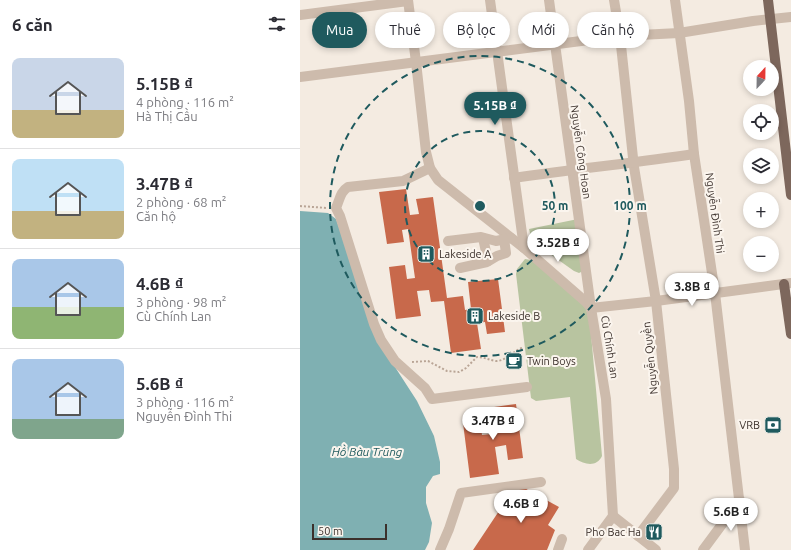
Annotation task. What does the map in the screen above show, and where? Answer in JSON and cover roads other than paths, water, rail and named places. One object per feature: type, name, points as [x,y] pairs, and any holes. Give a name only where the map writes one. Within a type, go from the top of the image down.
[{"type":"main road","points":[[768,0],[791,195]]},
{"type":"main road","points":[[788,283],[791,334]]},
{"type":"street","points":[[300,15],[408,0]]},
{"type":"street","name":"Cù Chính Lan","points":[[408,0],[426,152],[430,168],[438,180],[508,239],[524,248],[591,308],[606,399],[613,516]]},
{"type":"street","points":[[490,0],[524,248]]},
{"type":"street","name":"Nguyễn Công Hoan","points":[[549,0],[551,12]]},
{"type":"street","name":"Nguyễn Quyền","points":[[614,0],[616,12]]},
{"type":"street","name":"Nguyễn Đình Thi","points":[[675,0],[689,101],[694,154],[715,293],[745,550]]},
{"type":"street","points":[[649,35],[679,33],[753,21],[791,17]]},
{"type":"street","points":[[300,77],[526,48]]},
{"type":"street","name":"Nguyễn Công Hoan","points":[[556,48],[591,308]]},
{"type":"street","name":"Nguyễn Quyền","points":[[621,48],[633,163],[656,301],[674,469],[674,488],[638,536]]},
{"type":"street","points":[[514,178],[571,169],[633,163],[694,154]]},
{"type":"street","points":[[430,168],[403,181],[348,187],[343,190],[340,195],[336,208],[340,216],[374,324],[381,340],[397,363],[425,388],[432,399],[527,386]]},
{"type":"street","points":[[448,241],[481,237],[496,241],[508,239],[506,253],[488,261],[460,268]]},
{"type":"street","points":[[483,238],[488,261]]},
{"type":"street","points":[[591,308],[656,301],[788,283]]},
{"type":"street","points":[[440,550],[450,530],[462,493],[541,482]]},
{"type":"street","points":[[703,550],[740,500]]},
{"type":"street","points":[[588,550],[613,516],[656,550]]},
{"type":"street","points":[[559,550],[562,539]]},
{"type":"water","name":"Hồ Bàu Trũng","points":[[300,211],[328,213],[336,219],[384,350],[417,401],[434,436],[440,462],[440,474],[433,476],[426,487],[426,503],[432,523],[429,542],[425,550],[300,550]]},
{"type":"place","name":"Lakeside A","points":[[426,254]]},
{"type":"place","name":"Lakeside B","points":[[475,316]]},
{"type":"place","name":"Twin Boys","points":[[514,361]]},
{"type":"place","name":"VRB","points":[[773,425]]},
{"type":"place","name":"Pho Bac Ha","points":[[654,532]]}]
